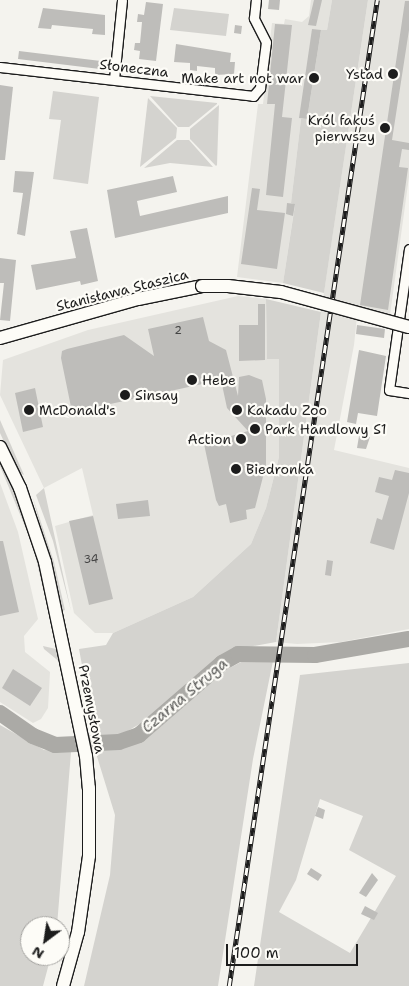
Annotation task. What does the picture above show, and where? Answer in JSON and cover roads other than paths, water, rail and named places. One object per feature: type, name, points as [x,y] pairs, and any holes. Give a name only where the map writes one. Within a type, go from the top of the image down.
[{"type":"street","points":[[114,79],[122,0]]},
{"type":"street","name":"Słoneczna","points":[[0,67],[253,96],[260,88],[266,42],[254,18],[256,0]]},
{"type":"street","points":[[409,249],[389,390],[409,393]]},
{"type":"street","name":"Stanisława Staszica","points":[[0,338],[138,299],[202,286],[245,287],[281,292],[409,327]]},
{"type":"street","name":"Stanisława Staszica","points":[[0,346],[46,324]]},
{"type":"street","name":"Przemysłowa","points":[[0,447],[20,488],[40,544],[86,756],[90,805],[89,856],[78,932],[63,986]]},
{"type":"waterway","name":"Czarna Struga","points":[[0,713],[33,736],[55,745],[119,742],[139,735],[222,663],[238,654],[315,655],[409,639]]},
{"type":"railway","points":[[229,986],[377,0]]},
{"type":"place","name":"Ystad","points":[[393,74]]},
{"type":"place","name":"Make art not war","points":[[314,78]]},
{"type":"place","name":"Król fakuś pierwszy","points":[[385,128]]},
{"type":"place","name":"Hebe","points":[[192,380]]},
{"type":"place","name":"Sinsay","points":[[125,395]]},
{"type":"place","name":"McDonald's","points":[[29,410]]},
{"type":"place","name":"Kakadu Zoo","points":[[237,410]]},
{"type":"place","name":"Park Handlowy S1","points":[[255,429]]},
{"type":"place","name":"Action","points":[[241,439]]},
{"type":"place","name":"Biedronka","points":[[236,469]]}]
